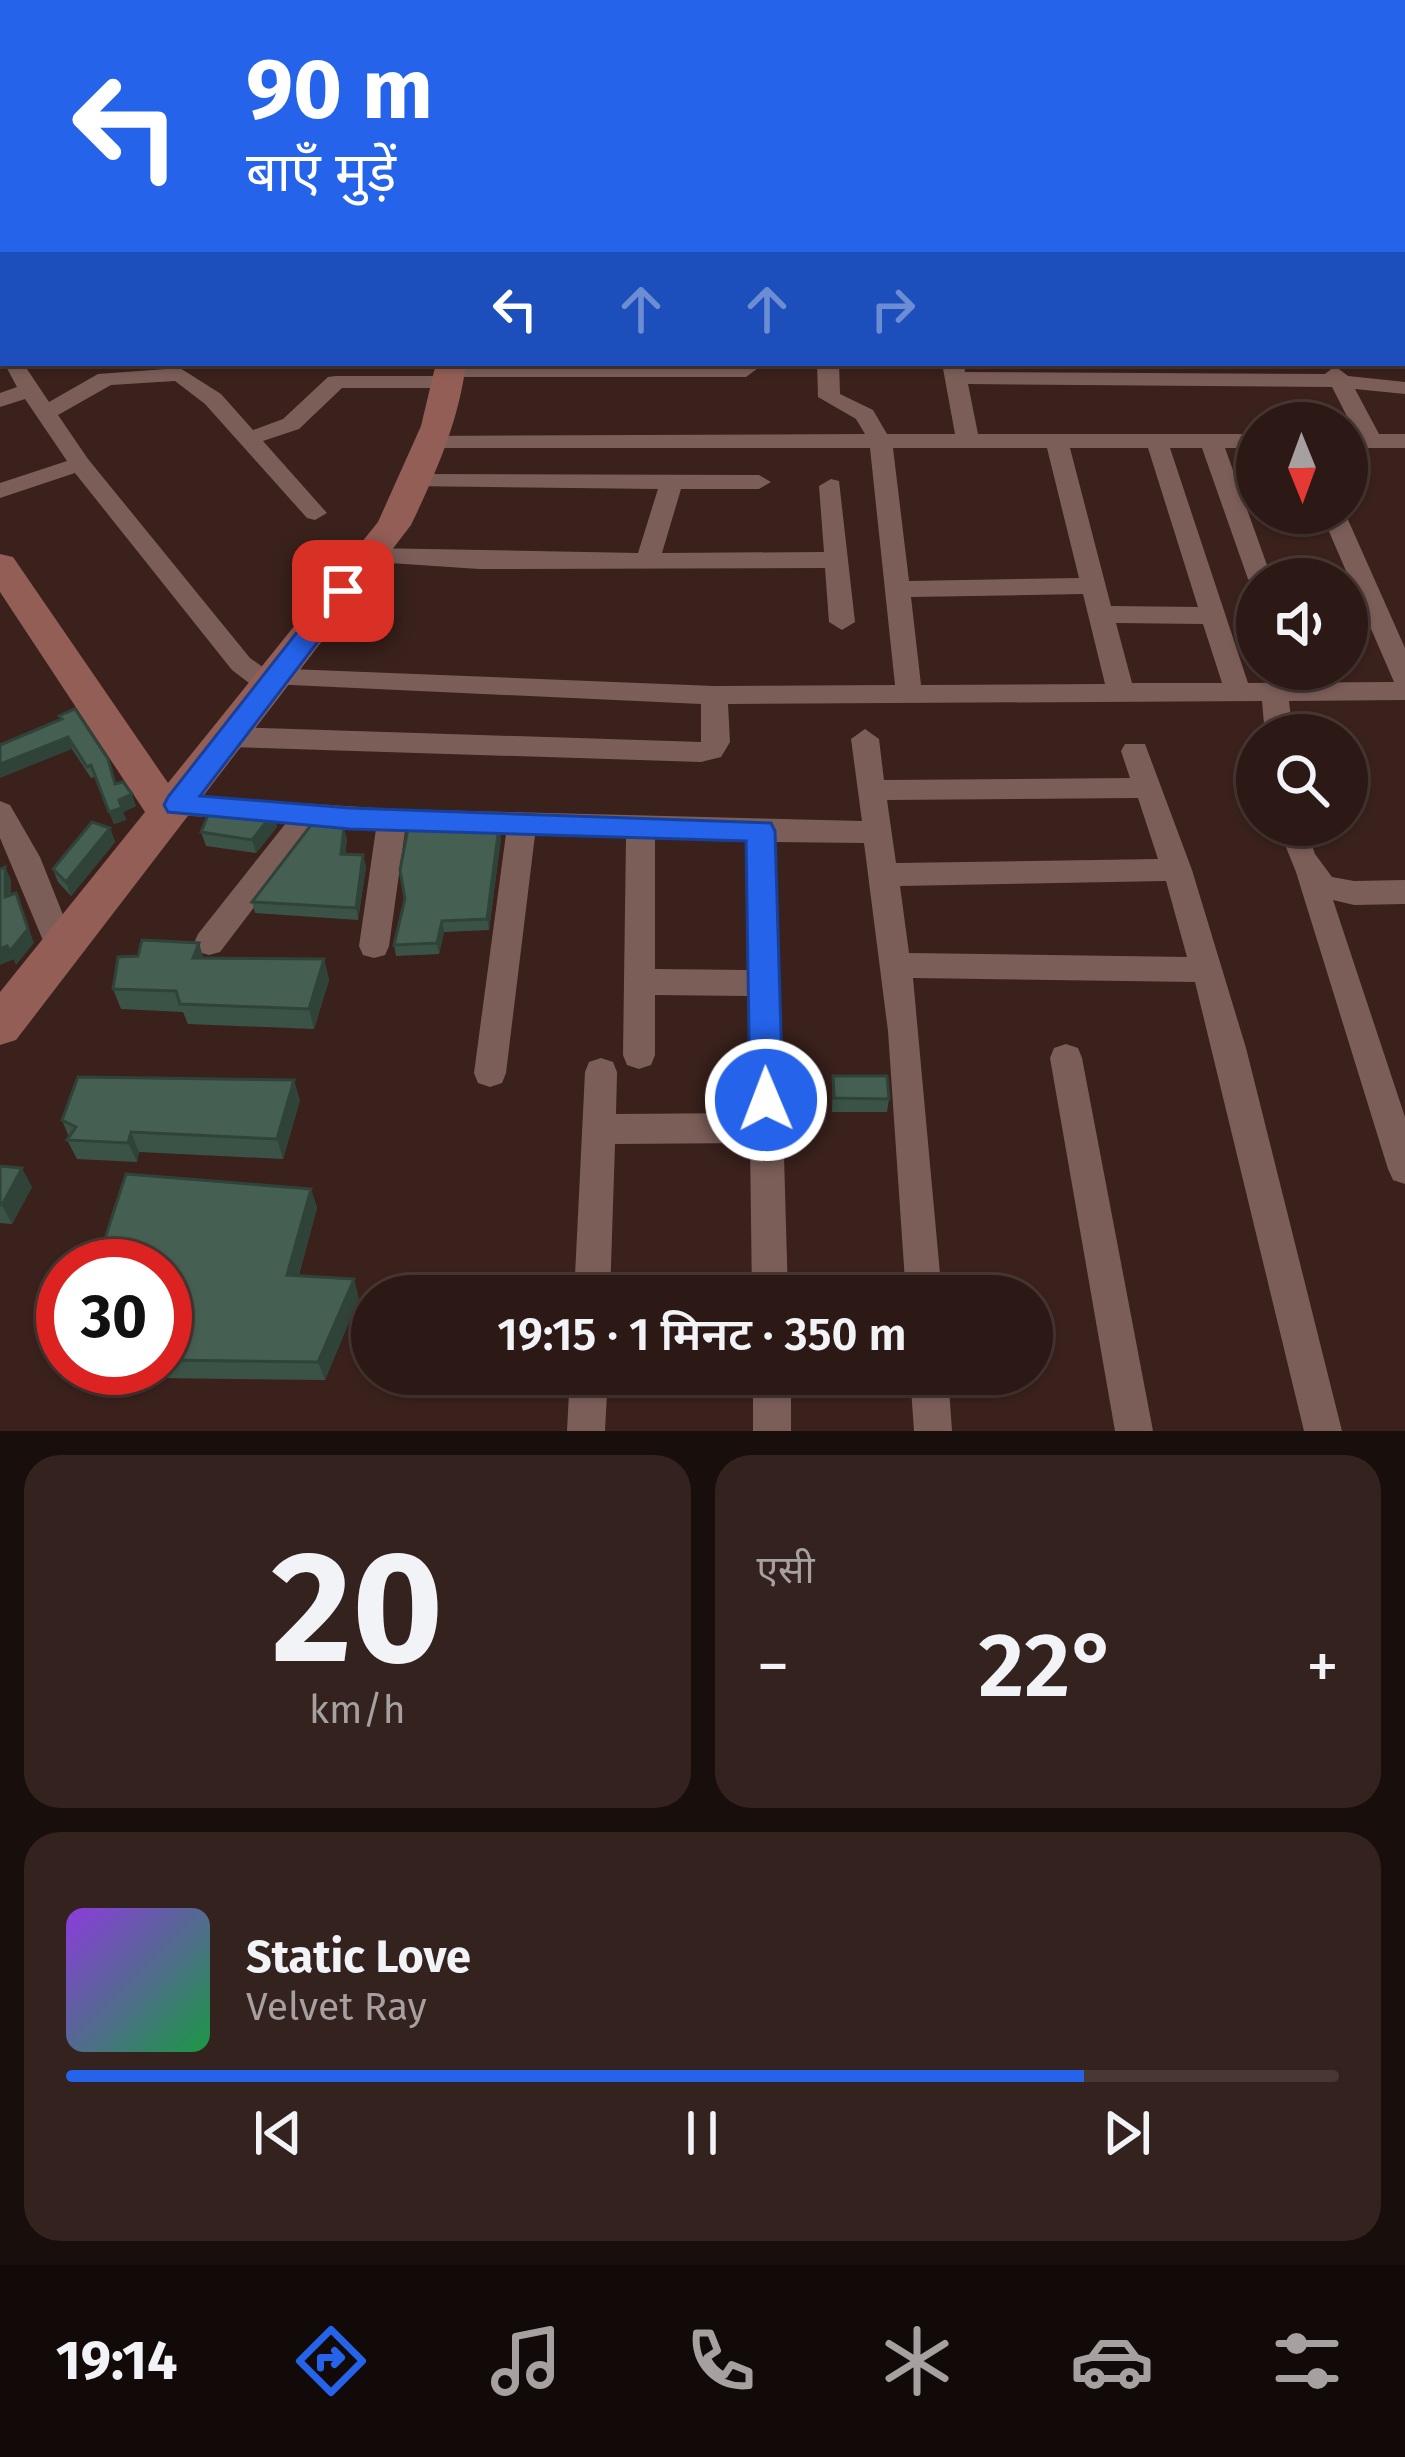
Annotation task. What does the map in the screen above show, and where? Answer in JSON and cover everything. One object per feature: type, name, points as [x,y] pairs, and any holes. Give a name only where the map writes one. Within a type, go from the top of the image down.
[{"type":"street","points":[[14,366],[80,464],[249,673],[274,681],[714,695],[1237,690]]},
{"type":"street","points":[[249,439],[291,424],[326,373],[346,380],[596,367],[746,371],[751,366]]},
{"type":"street","points":[[827,366],[830,397],[866,415],[881,443],[909,696]]},
{"type":"street","points":[[968,443],[955,370],[1335,372],[1405,388]]},
{"type":"street","points":[[46,413],[106,379],[171,371],[188,377],[315,513]]},
{"type":"street","points":[[0,1026],[394,525],[416,481],[450,372]]},
{"type":"street","points":[[1335,372],[1345,402]]},
{"type":"street","points":[[0,400],[31,390]]},
{"type":"street","points":[[429,441],[1236,441]]},
{"type":"street","points":[[1157,441],[1236,687]]},
{"type":"street","points":[[1211,441],[1253,558]]},
{"type":"street","points":[[1368,441],[1405,441]]},
{"type":"street","points":[[1058,442],[1090,586],[1121,694]]},
{"type":"street","points":[[0,491],[80,464]]},
{"type":"street","points":[[416,481],[759,482]]},
{"type":"street","points":[[647,562],[670,483]]},
{"type":"street","points":[[831,486],[842,622]]},
{"type":"street","points":[[1342,534],[1405,678]]},
{"type":"street","points":[[370,556],[647,562],[837,560]]},
{"type":"street","points":[[2,574],[173,811]]},
{"type":"street","points":[[899,589],[1090,586]]},
{"type":"street","points":[[1098,614],[1215,616]]},
{"type":"street","points":[[1368,687],[1405,691]]},
{"type":"street","points":[[1272,690],[1279,714]]},
{"type":"street","points":[[230,737],[701,752],[716,742],[714,695]]},
{"type":"street","points":[[866,740],[895,965],[922,1275]]},
{"type":"street","points":[[1135,751],[1177,870],[1230,1048],[1323,1431]]},
{"type":"street","points":[[872,790],[1150,788]]},
{"type":"street","points":[[173,811],[641,830],[878,832]]},
{"type":"street","points":[[0,812],[12,863],[62,950]]},
{"type":"street","points":[[209,943],[308,816]]},
{"type":"street","points":[[374,946],[392,820]]},
{"type":"street","points":[[490,1073],[521,823]]},
{"type":"street","points":[[639,1055],[641,830]]},
{"type":"street","points":[[760,831],[770,1275]]},
{"type":"street","points":[[1299,846],[1405,1169]]},
{"type":"street","points":[[884,875],[1177,870]]},
{"type":"street","points":[[1310,874],[1322,886],[1336,890],[1405,892]]},
{"type":"street","points":[[895,965],[1207,970]]},
{"type":"street","points":[[637,982],[764,982]]},
{"type":"street","points":[[1066,1058],[1134,1431]]},
{"type":"street","points":[[593,1275],[601,1072]]},
{"type":"street","points":[[598,1130],[767,1128]]},
{"type":"street","points":[[586,1431],[588,1395]]},
{"type":"street","points":[[772,1395],[772,1431]]},
{"type":"street","points":[[930,1395],[933,1431]]},
{"type":"building","points":[[75,709],[108,759],[115,784],[123,782],[132,794],[119,800],[122,808],[109,812],[91,765],[87,767],[68,737],[0,764],[0,745]]},
{"type":"building","points":[[211,808],[273,813],[252,840],[201,832]]},
{"type":"building","points":[[92,822],[110,828],[66,882],[53,869]]},
{"type":"building","points":[[311,825],[344,827],[341,854],[363,855],[356,908],[252,902]]},
{"type":"building","points":[[499,827],[487,919],[442,921],[437,943],[394,945],[405,899],[400,870],[408,829]]},
{"type":"building","points":[[5,867],[5,897],[16,893],[28,929],[10,951],[7,946],[0,949],[0,869]]},
{"type":"building","points":[[142,940],[199,943],[193,958],[324,959],[309,1009],[180,1004],[176,991],[113,989],[118,957],[138,956]]},
{"type":"building","points":[[833,1076],[887,1076],[889,1099],[834,1098]]},
{"type":"building","points":[[78,1077],[294,1080],[277,1139],[131,1132],[128,1143],[67,1140],[76,1127],[62,1120]]},
{"type":"building","points":[[0,1166],[22,1168],[2,1205],[0,1205]]},
{"type":"building","points":[[126,1174],[311,1189],[287,1275],[351,1279],[351,1286],[318,1362],[192,1360],[192,1239],[105,1239]]},
{"type":"route","points":[[343,591],[178,805],[350,818],[760,831],[766,1100]]}]
